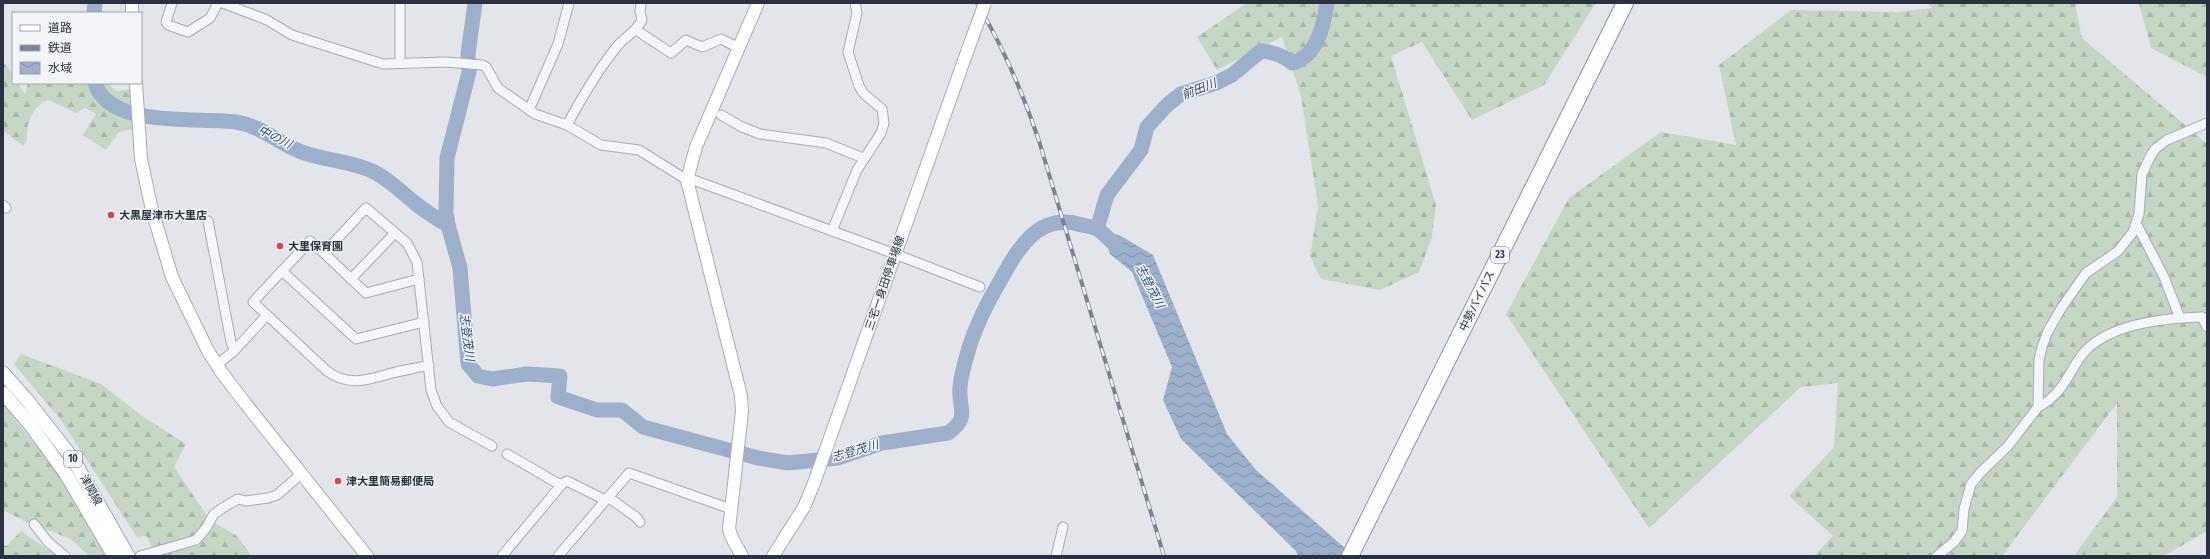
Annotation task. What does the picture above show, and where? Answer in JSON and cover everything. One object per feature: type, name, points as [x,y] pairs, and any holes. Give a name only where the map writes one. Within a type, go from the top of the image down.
[{"type":"highway","name":"中勢バイパス","points":[[1350,556],[1625,3]]},
{"type":"main road","points":[[742,556],[730,534],[737,443],[742,410],[738,380],[688,179],[696,147],[758,3]]},
{"type":"main road","name":"三宅一身田停車場線","points":[[773,556],[804,507],[814,483],[985,3]]},
{"type":"main road","points":[[136,84],[141,159],[152,210],[172,277],[216,365],[367,556]]},
{"type":"main road","name":"津関線","points":[[3,373],[27,400],[73,459],[128,556]]},
{"type":"main road","name":"津関線","points":[[3,393],[29,423],[66,474],[114,556]]},
{"type":"street","points":[[172,3],[166,22],[188,32],[210,18],[218,3]]},
{"type":"street","points":[[223,3],[260,17],[292,35],[383,64],[460,63],[478,64],[486,67],[498,88],[529,110],[535,114],[567,125],[601,145],[639,150],[688,179],[895,254],[980,287]]},
{"type":"street","points":[[400,3],[400,63]]},
{"type":"street","points":[[529,110],[558,44],[569,3]]},
{"type":"street","points":[[567,125],[590,84],[616,47],[636,30],[642,20],[640,12],[641,3]]},
{"type":"street","points":[[832,231],[863,158],[881,134],[884,118],[882,108],[864,94],[852,68],[848,52],[857,13],[855,3]]},
{"type":"street","points":[[636,30],[671,53],[686,40],[702,47],[721,39],[739,48]]},
{"type":"street","points":[[721,115],[742,128],[760,134],[826,143],[863,158]]},
{"type":"street","points":[[2180,318],[2158,264],[2144,243],[2137,225],[2141,179],[2150,156],[2155,149],[2167,140],[2207,123]]},
{"type":"street","points":[[324,253],[366,208],[412,249],[417,262],[431,390],[436,406],[443,416],[457,427],[492,446]]},
{"type":"street","points":[[208,221],[231,342],[235,350]]},
{"type":"street","points":[[2038,407],[2039,360],[2051,327],[2086,273],[2118,251],[2124,245],[2137,225]]},
{"type":"street","points":[[352,279],[395,233]]},
{"type":"street","points":[[419,279],[366,293],[310,241],[253,302],[327,371],[343,380],[364,381],[429,365]]},
{"type":"street","points":[[282,271],[356,339],[424,322]]},
{"type":"street","points":[[1937,556],[1954,542],[1962,531],[1964,509],[1971,484],[1981,472],[2008,446],[2038,407],[2057,394],[2082,354],[2101,337],[2129,327],[2204,313],[2207,327]]},
{"type":"street","points":[[216,365],[235,350],[267,315]]},
{"type":"street","points":[[507,454],[562,484]]},
{"type":"street","points":[[558,556],[629,473],[731,509]]},
{"type":"street","points":[[140,556],[196,540],[206,528],[214,514],[224,507],[238,499],[260,499],[277,495],[301,474]]},
{"type":"street","points":[[502,556],[562,484],[567,481],[607,499],[636,517],[640,522]]},
{"type":"street","points":[[34,524],[48,542],[65,556]]},
{"type":"street","points":[[1056,556],[1063,527]]},
{"type":"green space","points":[[1247,3],[1596,3],[1544,85],[1472,120],[1422,42],[1391,56],[1436,205],[1432,237],[1419,272],[1380,290],[1321,279],[1310,256],[1318,206],[1301,96],[1282,37],[1217,70],[1197,37]]},
{"type":"green space","points":[[1927,3],[2075,3],[2082,38],[2206,143],[2207,138],[2207,531],[2164,556],[2074,556],[2117,497],[2117,403],[2002,556],[1814,556],[1833,536],[1789,496],[1834,447],[1838,383],[1801,387],[1649,528],[1506,314],[1569,198],[1661,132],[1736,145],[1719,65],[1791,10],[1898,12],[1933,8]]},
{"type":"green space","points":[[2139,3],[2207,3],[2207,77],[2151,48]]},
{"type":"green space","points":[[3,62],[12,73],[12,84],[19,84],[25,94],[28,84],[109,84],[116,91],[131,89],[133,129],[119,132],[106,150],[83,135],[96,114],[85,108],[76,113],[49,100],[38,106],[31,116],[27,140],[23,146],[3,130]]},
{"type":"green space","points":[[21,354],[101,384],[142,416],[186,444],[174,467],[210,520],[237,536],[252,556],[146,556],[152,547],[146,536],[137,537],[61,420],[14,364]]},
{"type":"green space","points":[[3,404],[66,484],[104,554],[103,556],[89,556],[71,539],[26,522],[3,510]]},
{"type":"green space","points":[[21,531],[57,556],[3,556],[3,545],[7,546]]},
{"type":"water","points":[[1101,229],[1121,236],[1153,255],[1227,434],[1256,470],[1354,556],[1298,556],[1296,551],[1181,439],[1163,400],[1172,367],[1132,272],[1110,254]]},
{"type":"waterway","name":"中の川","points":[[94,12],[95,3]]},
{"type":"waterway","name":"志登茂川","points":[[475,3],[468,54],[469,72],[447,158],[446,212],[448,225],[460,268],[468,364],[478,376],[492,379],[527,374],[560,376],[558,397],[597,410],[622,410],[643,427],[758,458],[788,463],[838,458],[882,443],[948,433],[955,427],[959,422],[962,412],[960,395],[962,375],[970,345],[977,327],[1013,258],[1031,236],[1041,228],[1067,222],[1095,228],[1117,247]]},
{"type":"waterway","name":"前田川","points":[[1097,229],[1107,195],[1141,150],[1147,127],[1167,105],[1181,94],[1216,83],[1232,75],[1261,51],[1278,54],[1292,63],[1301,60],[1308,54],[1318,39],[1324,21],[1327,3]]},
{"type":"waterway","name":"中の川","points":[[96,84],[104,98],[118,108],[136,114],[156,118],[236,122],[245,124],[299,151],[317,157],[365,168],[385,179],[435,218],[448,225]]},
{"type":"railway","points":[[977,3],[1012,70],[1039,141],[1164,556]]},
{"type":"place","name":"大黒屋津市大里店","points":[[111,215]]},
{"type":"place","name":"大里保育園","points":[[280,246]]},
{"type":"place","name":"津大里簡易郵便局","points":[[338,481]]}]
